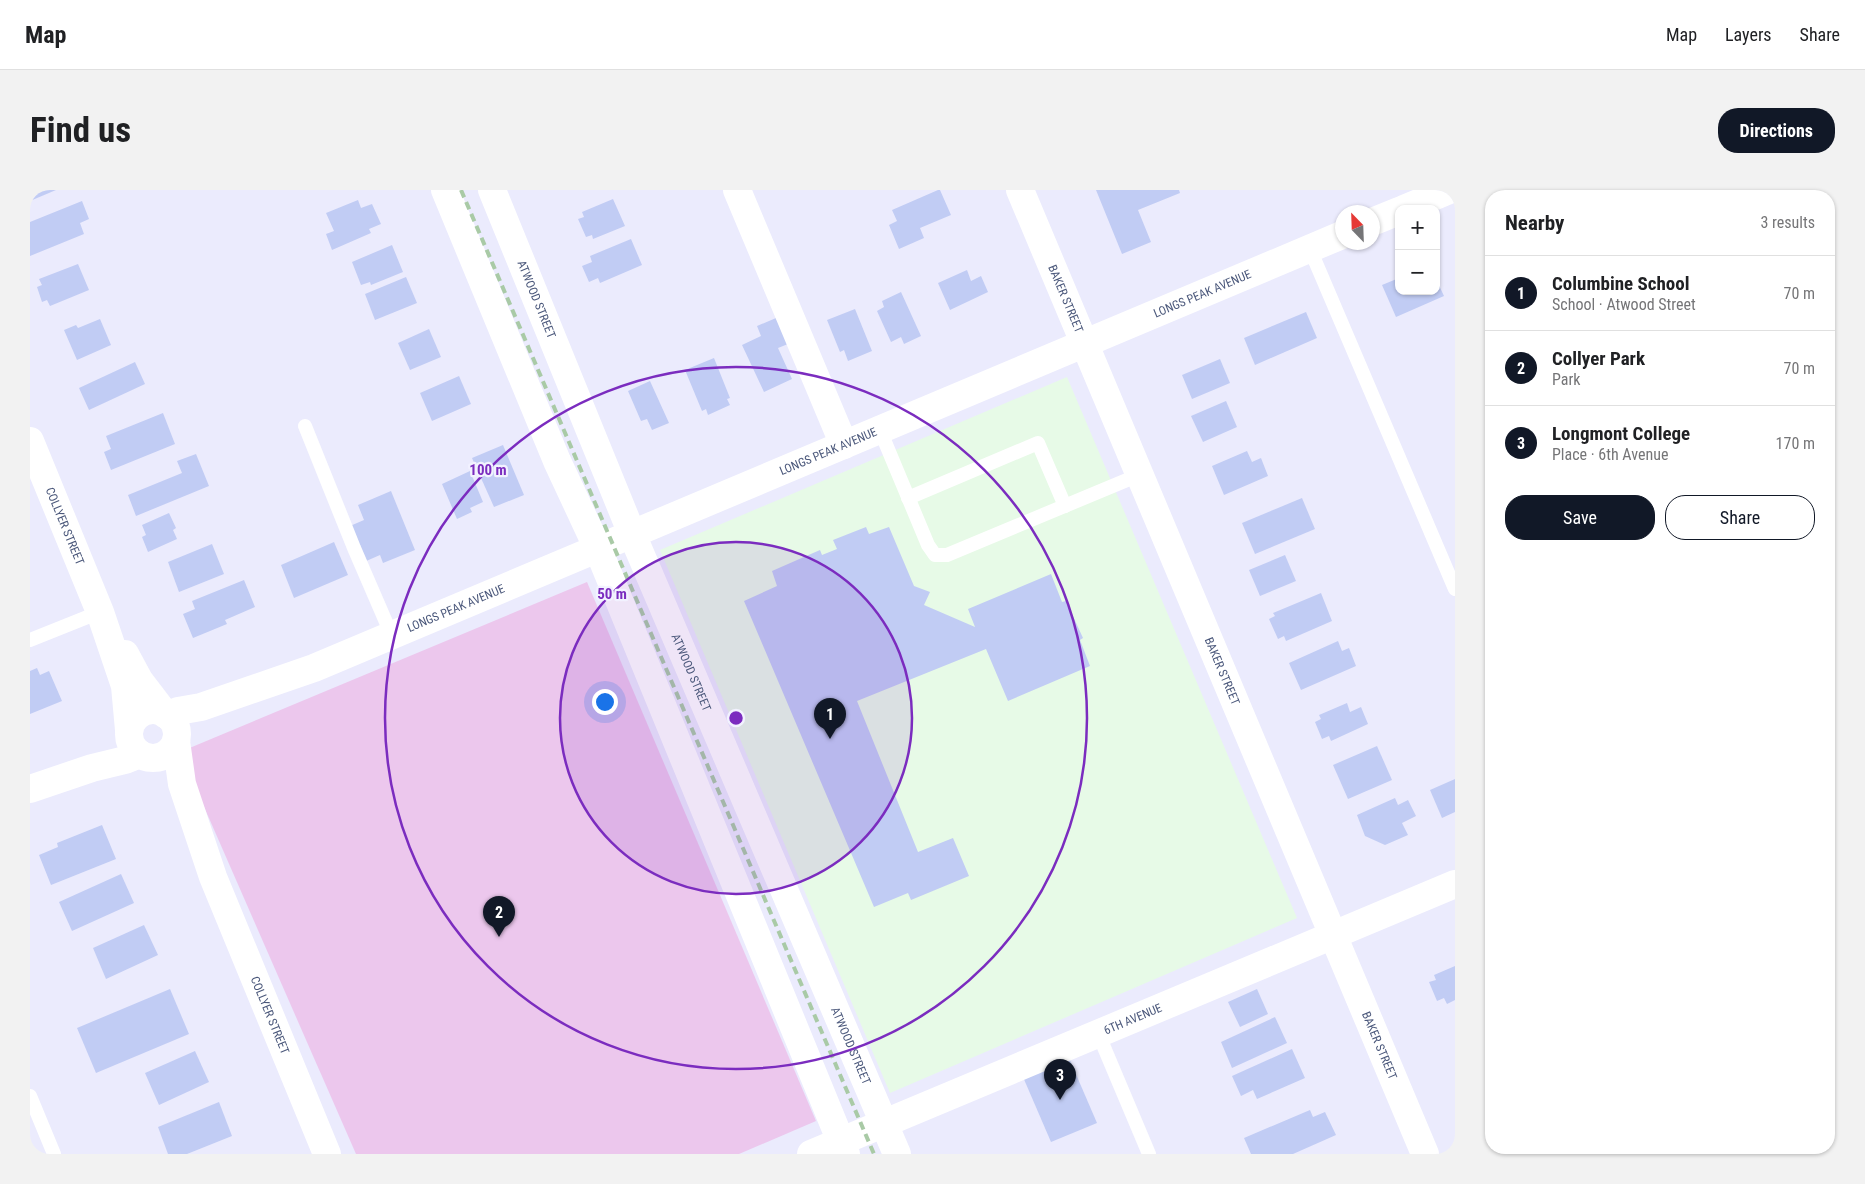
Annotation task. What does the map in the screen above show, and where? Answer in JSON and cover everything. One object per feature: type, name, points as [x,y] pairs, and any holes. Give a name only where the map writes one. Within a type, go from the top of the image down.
[{"type":"street","points":[[445,190],[557,461],[598,549],[843,1148]]},
{"type":"street","name":"ATWOOD STREET","points":[[492,190],[632,534],[897,1154]]},
{"type":"street","points":[[737,190],[844,445]]},
{"type":"street","name":"BAKER STREET","points":[[1020,190],[1426,1154]]},
{"type":"street","points":[[1413,205],[1449,190]]},
{"type":"street","points":[[1380,219],[1395,213]]},
{"type":"street","name":"LONGS PEAK AVENUE","points":[[171,727],[208,720],[314,668],[1335,238]]},
{"type":"street","name":"COLLYER STREET","points":[[30,441],[100,612],[125,686],[135,743],[167,790],[212,878],[327,1154]]},
{"type":"street","name":"COLLYER STREET","points":[[100,612],[139,680],[171,727],[182,784],[212,878]]},
{"type":"street","points":[[151,710],[171,727],[172,748],[159,757],[151,758],[135,743],[137,716],[143,712],[151,710]]},
{"type":"street","points":[[30,788],[88,757],[135,743]]},
{"type":"street","name":"6TH AVENUE","points":[[811,1154],[843,1148],[884,1124],[1455,884]]},
{"type":"lane","points":[[1310,249],[1455,589]]},
{"type":"lane","points":[[305,426],[392,636]]},
{"type":"lane","points":[[880,430],[928,545],[935,556],[947,555],[1140,475]]},
{"type":"lane","points":[[908,498],[1038,443],[1064,506]]},
{"type":"lane","points":[[30,640],[100,612]]},
{"type":"lane","points":[[1098,1033],[1149,1154]]},
{"type":"lane","points":[[30,1096],[54,1154]]},
{"type":"shaded area","points":[[1067,377],[1297,918],[890,1093],[660,550]]},
{"type":"shaded area","points":[[587,582],[816,1121],[739,1154],[356,1154],[180,752]]},
{"type":"building","points":[[30,190],[56,190],[30,201]]},
{"type":"building","points":[[940,190],[951,215],[920,228],[924,238],[899,249],[889,225],[897,221],[892,210]]},
{"type":"building","points":[[1096,190],[1179,190],[1180,193],[1138,210],[1151,242],[1122,254]]},
{"type":"building","points":[[613,199],[625,226],[593,239],[592,235],[586,237],[578,219],[584,217],[582,212]]},
{"type":"building","points":[[358,200],[361,208],[372,204],[381,224],[369,229],[371,233],[332,250],[326,234],[334,231],[326,213]]},
{"type":"building","points":[[82,201],[89,219],[80,223],[84,234],[30,256],[30,222]]},
{"type":"building","points":[[631,239],[642,265],[600,283],[598,278],[589,282],[582,266],[592,262],[590,256]]},
{"type":"building","points":[[392,245],[403,272],[371,285],[370,282],[361,285],[352,262]]},
{"type":"building","points":[[78,264],[89,290],[50,306],[47,300],[42,302],[37,287],[42,285],[39,279]]},
{"type":"building","points":[[967,270],[971,281],[981,276],[988,292],[950,310],[938,283]]},
{"type":"building","points":[[406,277],[417,303],[375,320],[365,294]]},
{"type":"building","points":[[1395,280],[1395,295],[1440,295],[1440,288],[1444,296],[1396,317],[1382,285]]},
{"type":"building","points":[[901,292],[921,336],[904,344],[901,337],[891,342],[877,311],[884,307],[882,301]]},
{"type":"building","points":[[855,309],[872,351],[848,361],[844,350],[840,352],[827,320]]},
{"type":"building","points":[[1306,312],[1317,338],[1255,365],[1244,338]]},
{"type":"building","points":[[776,318],[788,344],[778,348],[792,379],[764,392],[742,345],[761,336],[757,326]]},
{"type":"building","points":[[100,319],[111,345],[77,360],[64,330],[76,325],[78,328]]},
{"type":"building","points":[[429,329],[441,357],[410,370],[398,343]]},
{"type":"building","points":[[714,358],[730,398],[727,399],[730,405],[708,415],[706,409],[702,411],[685,370]]},
{"type":"building","points":[[1220,359],[1230,383],[1192,399],[1182,375]]},
{"type":"building","points":[[135,362],[145,384],[89,410],[79,388]]},
{"type":"building","points":[[459,376],[471,404],[432,421],[420,393]]},
{"type":"building","points":[[650,381],[669,423],[652,430],[647,419],[641,421],[628,391]]},
{"type":"building","points":[[1226,401],[1237,427],[1203,442],[1191,416]]},
{"type":"building","points":[[163,413],[175,444],[111,470],[104,452],[111,449],[106,436]]},
{"type":"building","points":[[503,445],[524,495],[494,507],[472,458]]},
{"type":"building","points":[[1247,451],[1252,462],[1261,458],[1268,476],[1224,495],[1212,466]]},
{"type":"building","points":[[196,454],[209,486],[136,516],[128,495],[182,473],[177,461]]},
{"type":"building","points":[[470,471],[483,502],[470,508],[472,512],[457,519],[442,484]]},
{"type":"building","points":[[391,491],[415,550],[383,563],[380,555],[364,562],[350,526],[364,520],[358,505]]},
{"type":"building","points":[[1302,498],[1315,529],[1255,554],[1242,523]]},
{"type":"building","points":[[169,513],[176,528],[173,530],[177,539],[148,552],[142,537],[146,535],[142,525]]},
{"type":"building","points":[[866,527],[869,534],[889,527],[914,586],[930,592],[924,605],[975,627],[968,609],[1051,574],[1062,602],[1066,601],[1083,638],[1080,640],[1090,666],[1008,701],[986,649],[857,701],[918,852],[953,838],[969,876],[911,900],[908,893],[874,907],[744,601],[777,586],[772,571],[820,550],[822,555],[837,549],[833,540]]},
{"type":"building","points":[[334,542],[348,575],[294,598],[281,565]]},
{"type":"building","points":[[212,544],[224,574],[179,592],[168,562]]},
{"type":"building","points":[[1285,555],[1296,581],[1260,596],[1249,570]]},
{"type":"building","points":[[244,580],[255,607],[225,620],[227,624],[193,638],[183,614],[195,609],[192,601]]},
{"type":"building","points":[[1321,593],[1332,621],[1286,641],[1284,636],[1278,639],[1269,619],[1275,616],[1273,613]]},
{"type":"building","points":[[1338,641],[1342,651],[1349,648],[1356,666],[1301,690],[1289,663]]},
{"type":"building","points":[[37,668],[40,675],[49,671],[62,701],[30,714],[30,671]]},
{"type":"building","points":[[1347,703],[1350,712],[1361,707],[1368,724],[1331,741],[1329,736],[1322,739],[1315,722],[1321,719],[1319,715]]},
{"type":"building","points":[[1377,746],[1392,780],[1348,799],[1333,765]]},
{"type":"building","points":[[1455,779],[1455,812],[1442,818],[1430,790]]},
{"type":"building","points":[[1395,798],[1398,805],[1408,800],[1416,816],[1402,823],[1408,835],[1385,845],[1365,836],[1357,815]]},
{"type":"building","points":[[102,825],[116,859],[51,885],[39,855],[58,847],[57,843]]},
{"type":"building","points":[[121,874],[134,903],[72,931],[59,902]]},
{"type":"building","points":[[144,925],[158,955],[106,979],[93,948]]},
{"type":"building","points":[[1455,966],[1455,1000],[1447,1004],[1444,998],[1437,1001],[1429,982],[1436,980],[1434,975]]},
{"type":"building","points":[[170,989],[189,1034],[96,1073],[77,1028]]},
{"type":"building","points":[[1257,989],[1268,1014],[1240,1027],[1228,1002]]},
{"type":"building","points":[[1275,1017],[1287,1043],[1232,1068],[1221,1042]]},
{"type":"building","points":[[1292,1049],[1305,1078],[1257,1099],[1253,1090],[1241,1096],[1232,1076]]},
{"type":"building","points":[[195,1051],[209,1082],[159,1105],[145,1073]]},
{"type":"building","points":[[1069,1058],[1097,1123],[1051,1142],[1023,1077]]},
{"type":"building","points":[[219,1102],[232,1136],[187,1154],[168,1154],[158,1127]]},
{"type":"building","points":[[1310,1110],[1313,1117],[1325,1112],[1336,1135],[1293,1154],[1251,1154],[1244,1138]]},
{"type":"railway","points":[[461,190],[874,1154]]},
{"type":"place","name":"Columbine School","points":[[830,739]]},
{"type":"place","name":"Collyer Park","points":[[499,937]]},
{"type":"place","name":"Longmont College","points":[[1060,1100]]}]
